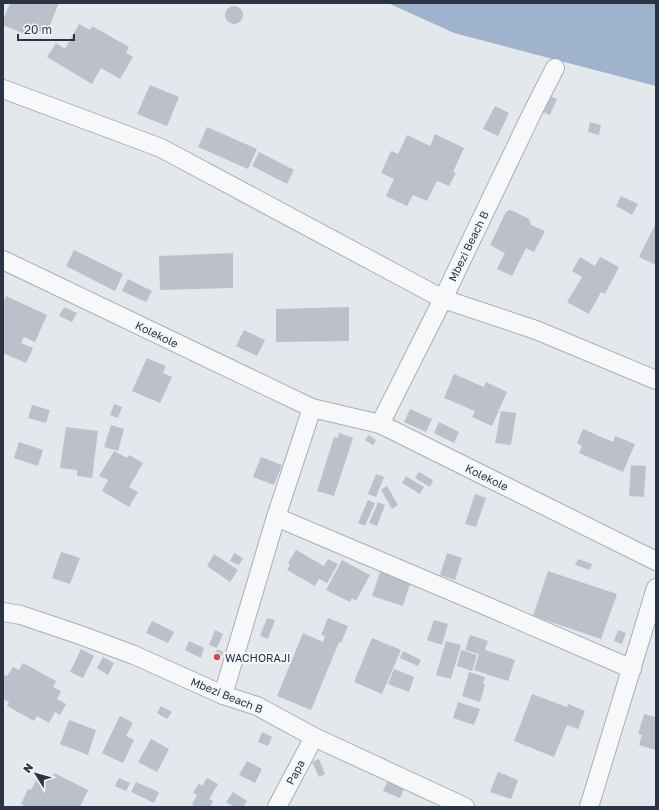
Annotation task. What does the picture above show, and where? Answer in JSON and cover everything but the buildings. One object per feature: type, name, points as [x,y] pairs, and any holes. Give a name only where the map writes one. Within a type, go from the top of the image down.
[{"type":"street","name":"Mbezi Beach B","points":[[380,424],[555,68]]},
{"type":"street","points":[[3,88],[161,148],[442,299],[536,330],[656,380]]},
{"type":"street","name":"Kolekole","points":[[3,260],[312,408],[380,424],[656,561]]},
{"type":"street","points":[[223,695],[276,517],[312,408]]},
{"type":"street","points":[[276,517],[632,669]]},
{"type":"street","points":[[589,807],[656,588]]},
{"type":"street","name":"Mbezi Beach B","points":[[3,612],[21,615],[134,655],[223,695],[257,706],[314,737],[465,807]]},
{"type":"street","name":"Papa","points":[[277,807],[314,737]]},
{"type":"water","points":[[388,3],[656,3],[656,86],[454,33]]},
{"type":"place","name":"WACHORAJI","points":[[217,657]]}]
